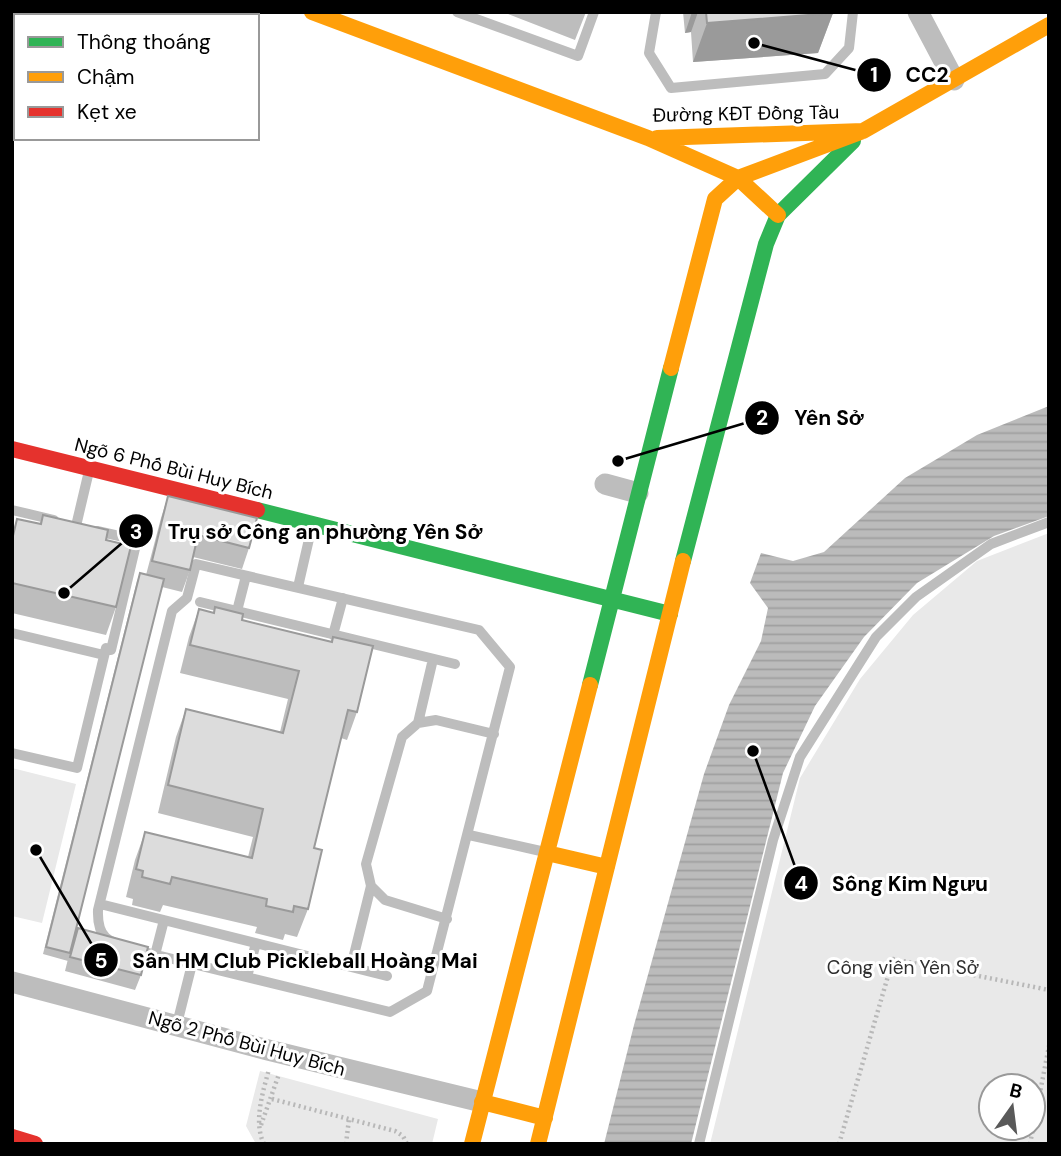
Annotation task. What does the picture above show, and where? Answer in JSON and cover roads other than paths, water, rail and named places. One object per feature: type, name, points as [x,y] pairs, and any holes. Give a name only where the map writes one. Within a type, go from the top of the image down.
[{"type":"main road","name":"Đường KĐT Đồng Tàu","points":[[312,12],[361,21],[648,138],[863,131],[1049,25]]},
{"type":"main road","points":[[472,1144],[638,493],[727,202],[738,178],[863,131]]},
{"type":"main road","points":[[538,1144],[670,614],[766,244],[778,215],[863,131]]},
{"type":"main road","points":[[648,138],[738,178],[778,215]]},
{"type":"main road","points":[[648,138],[681,158],[727,202],[778,215]]},
{"type":"main road","name":"Ngõ 6 Phố Bùi Huy Bích","points":[[12,449],[670,614]]},
{"type":"main road","points":[[547,853],[607,867]]},
{"type":"main road","points":[[482,1102],[545,1118]]},
{"type":"main road","points":[[12,1137],[35,1144]]},
{"type":"street","points":[[918,12],[954,80]]},
{"type":"street","points":[[605,484],[638,493]]},
{"type":"street","name":"Ngõ 2 Phố Bùi Huy Bích","points":[[12,982],[482,1102]]},
{"type":"lane","points":[[457,12],[579,56],[594,12]]},
{"type":"lane","points":[[656,12],[649,52],[671,88],[825,74],[849,48],[853,12]]},
{"type":"lane","points":[[76,526],[90,469]]},
{"type":"lane","points":[[12,510],[137,540],[111,650],[106,648],[77,768],[12,753]]},
{"type":"lane","points":[[699,1144],[774,840],[800,757],[876,636],[916,597],[991,544],[1049,522]]},
{"type":"lane","points":[[298,587],[313,524]]},
{"type":"lane","points":[[196,564],[298,587],[479,630],[510,667],[427,991],[390,1012],[114,944],[103,935],[98,924],[100,904],[172,611],[187,598],[196,564]]},
{"type":"lane","points":[[237,611],[246,576]]},
{"type":"lane","points":[[333,635],[343,598]]},
{"type":"lane","points":[[200,602],[455,664]]},
{"type":"lane","points":[[12,632],[104,655]]},
{"type":"lane","points":[[418,723],[433,659]]},
{"type":"lane","points":[[351,967],[371,886],[366,864],[402,737],[418,723],[436,720],[494,734]]},
{"type":"lane","points":[[469,835],[547,853]]},
{"type":"lane","points":[[371,886],[385,900],[447,919]]},
{"type":"lane","points":[[100,904],[387,976]]},
{"type":"lane","points":[[155,955],[164,920]]},
{"type":"lane","points":[[247,977],[256,943]]},
{"type":"lane","points":[[177,1024],[192,964]]},
{"type":"place","name":"CC2","points":[[754,43]]},
{"type":"place","name":"Yên Sở","points":[[618,461]]},
{"type":"place","name":"Trụ sở Công an phường Yên Sở","points":[[64,593]]},
{"type":"place","name":"Sông Kim Ngưu","points":[[753,751]]},
{"type":"place","name":"Sân HM Club Pickleball Hoàng Mai","points":[[36,850]]},
{"type":"park label","name":"Công viên Yên Sở","points":[[903,967]]}]
